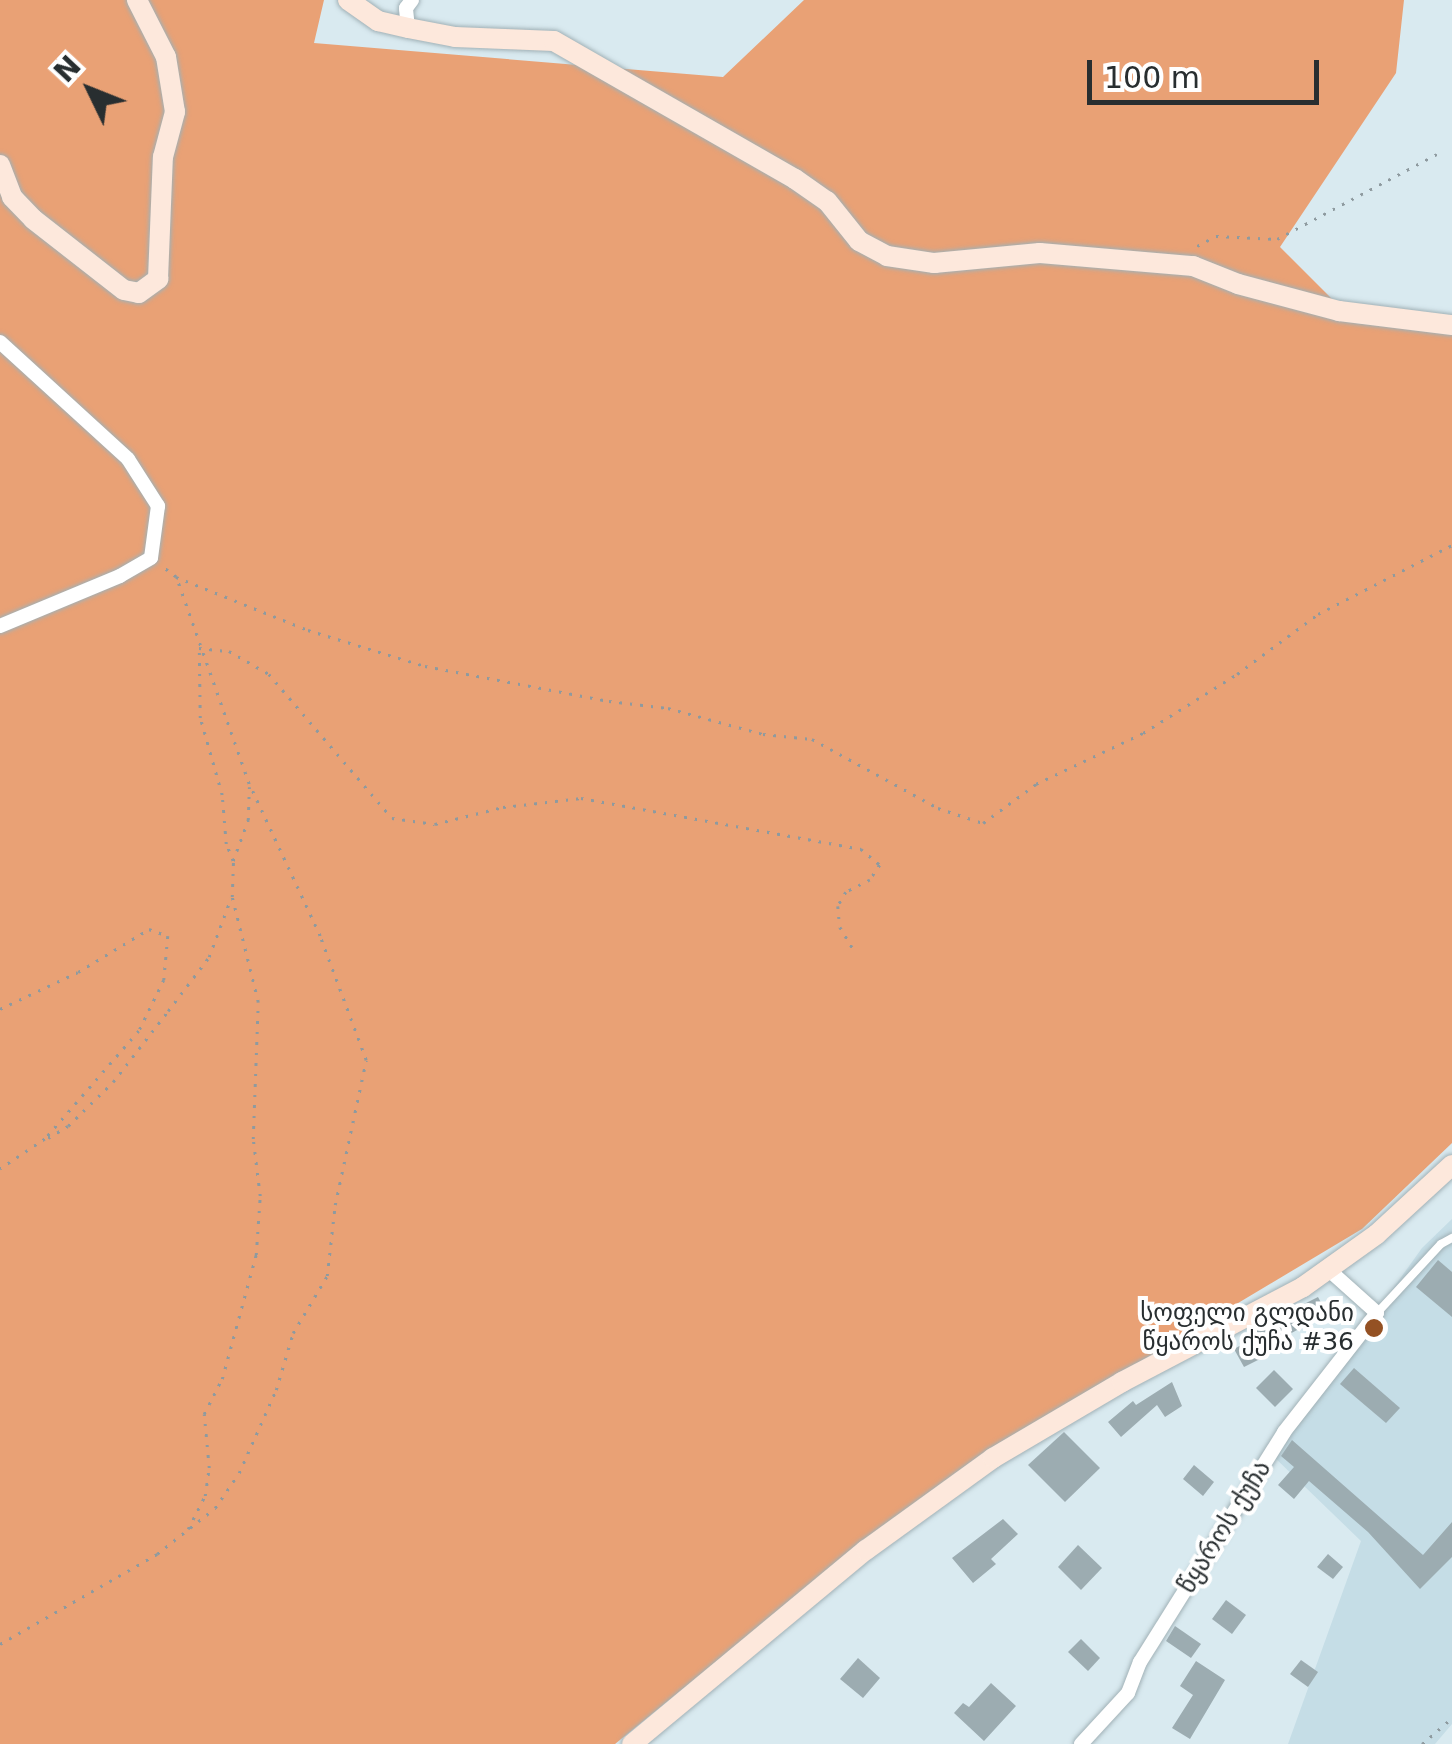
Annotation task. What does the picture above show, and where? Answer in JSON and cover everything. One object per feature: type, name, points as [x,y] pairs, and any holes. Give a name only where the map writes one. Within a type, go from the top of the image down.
[{"type":"street","points":[[0,165],[12,197],[33,219],[124,290],[140,294],[158,279],[163,157],[175,112],[166,56],[137,0]]},
{"type":"street","points":[[348,0],[378,21],[408,28],[455,36],[554,41],[828,201],[859,241],[887,256],[934,263],[1040,253],[1192,266],[1238,284],[1340,311],[1452,324]]},
{"type":"street","points":[[408,28],[406,8],[412,0]]},
{"type":"street","points":[[0,342],[128,459],[158,506],[152,558],[120,576],[0,626]]},
{"type":"street","points":[[632,1744],[866,1550],[993,1458],[1122,1382],[1274,1304],[1328,1270],[1378,1234],[1452,1165]]},
{"type":"street","points":[[1328,1270],[1377,1314]]},
{"type":"street","name":"წყაროს ქუჩა","points":[[1081,1744],[1128,1693],[1140,1662],[1284,1432],[1377,1314]]},
{"type":"lane","name":"წყაროს ქუჩა","points":[[1377,1314],[1440,1244],[1452,1238]]},
{"type":"path","points":[[1192,266],[1198,246],[1216,236],[1277,239],[1437,154]]},
{"type":"path","points":[[152,558],[176,577],[308,630],[425,666],[668,708],[763,734],[812,739],[938,808],[982,823],[1036,784],[1142,734],[1238,674],[1318,614],[1452,545]]},
{"type":"path","points":[[0,1644],[114,1582],[187,1530],[215,1508],[239,1473],[276,1390],[294,1333],[327,1276],[336,1205],[366,1060],[320,936],[249,784],[176,577]]},
{"type":"path","points":[[198,648],[200,718],[222,795],[226,844],[233,861]]},
{"type":"path","points":[[198,648],[229,651],[269,674],[392,818],[435,824],[503,807],[582,798],[861,850],[880,866],[870,880],[846,892],[838,906],[840,927],[854,949]]},
{"type":"path","points":[[187,1530],[205,1496],[208,1468],[204,1414],[222,1379],[256,1255],[260,1196],[252,1140],[258,1002],[232,897],[233,861],[248,820],[249,784]]},
{"type":"path","points":[[0,1169],[68,1126],[113,1082],[208,956],[232,897]]},
{"type":"path","points":[[0,1009],[78,972],[148,929],[168,936],[164,980],[139,1031],[45,1139]]},
{"type":"path","points":[[1422,1744],[1452,1718]]},
{"type":"shaded area","points":[[0,0],[324,0],[314,43],[723,77],[804,0],[1404,0],[1396,73],[1280,247],[1356,323],[1452,333],[1452,1143],[1362,1229],[1054,1413],[830,1569],[615,1744],[0,1744]]},
{"type":"shaded area","points":[[1452,1219],[1452,1724],[1435,1744],[1288,1744],[1361,1541],[1273,1456],[1422,1248]]},
{"type":"building","points":[[1438,1260],[1452,1272],[1452,1317],[1416,1287]]},
{"type":"building","points":[[1318,1297],[1327,1314],[1256,1352],[1262,1358],[1244,1367],[1234,1349],[1254,1338],[1250,1331]]},
{"type":"building","points":[[1354,1368],[1400,1408],[1386,1423],[1340,1384]]},
{"type":"building","points":[[1274,1370],[1293,1389],[1275,1407],[1256,1388]]},
{"type":"building","points":[[1172,1382],[1182,1406],[1165,1417],[1157,1405],[1121,1437],[1108,1422],[1133,1401],[1136,1405]]},
{"type":"building","points":[[1064,1432],[1100,1468],[1065,1502],[1028,1465]]},
{"type":"building","points":[[1292,1440],[1423,1555],[1452,1522],[1452,1557],[1420,1589],[1368,1532],[1309,1481],[1294,1499],[1278,1485],[1294,1467],[1281,1456]]},
{"type":"building","points":[[1194,1465],[1214,1482],[1203,1496],[1183,1479]]},
{"type":"building","points":[[1003,1519],[1018,1534],[991,1559],[996,1564],[973,1583],[952,1558]]},
{"type":"building","points":[[1078,1545],[1102,1568],[1081,1590],[1058,1567]]},
{"type":"building","points":[[1328,1554],[1343,1567],[1333,1579],[1317,1567]]},
{"type":"building","points":[[1226,1600],[1246,1615],[1232,1634],[1212,1619]]},
{"type":"building","points":[[1175,1626],[1201,1644],[1191,1658],[1166,1641]]},
{"type":"building","points":[[1081,1639],[1100,1658],[1088,1671],[1068,1652]]},
{"type":"building","points":[[858,1658],[880,1678],[863,1698],[840,1679]]},
{"type":"building","points":[[1301,1660],[1318,1672],[1308,1687],[1290,1674]]},
{"type":"building","points":[[1196,1661],[1225,1680],[1190,1739],[1172,1728],[1193,1695],[1180,1686]]},
{"type":"building","points":[[991,1683],[1016,1706],[984,1741],[954,1713],[963,1703],[969,1707]]},
{"type":"place","name":"სოფელი გლდანი წყაროს ქუჩა #36","points":[[1374,1328]]}]
